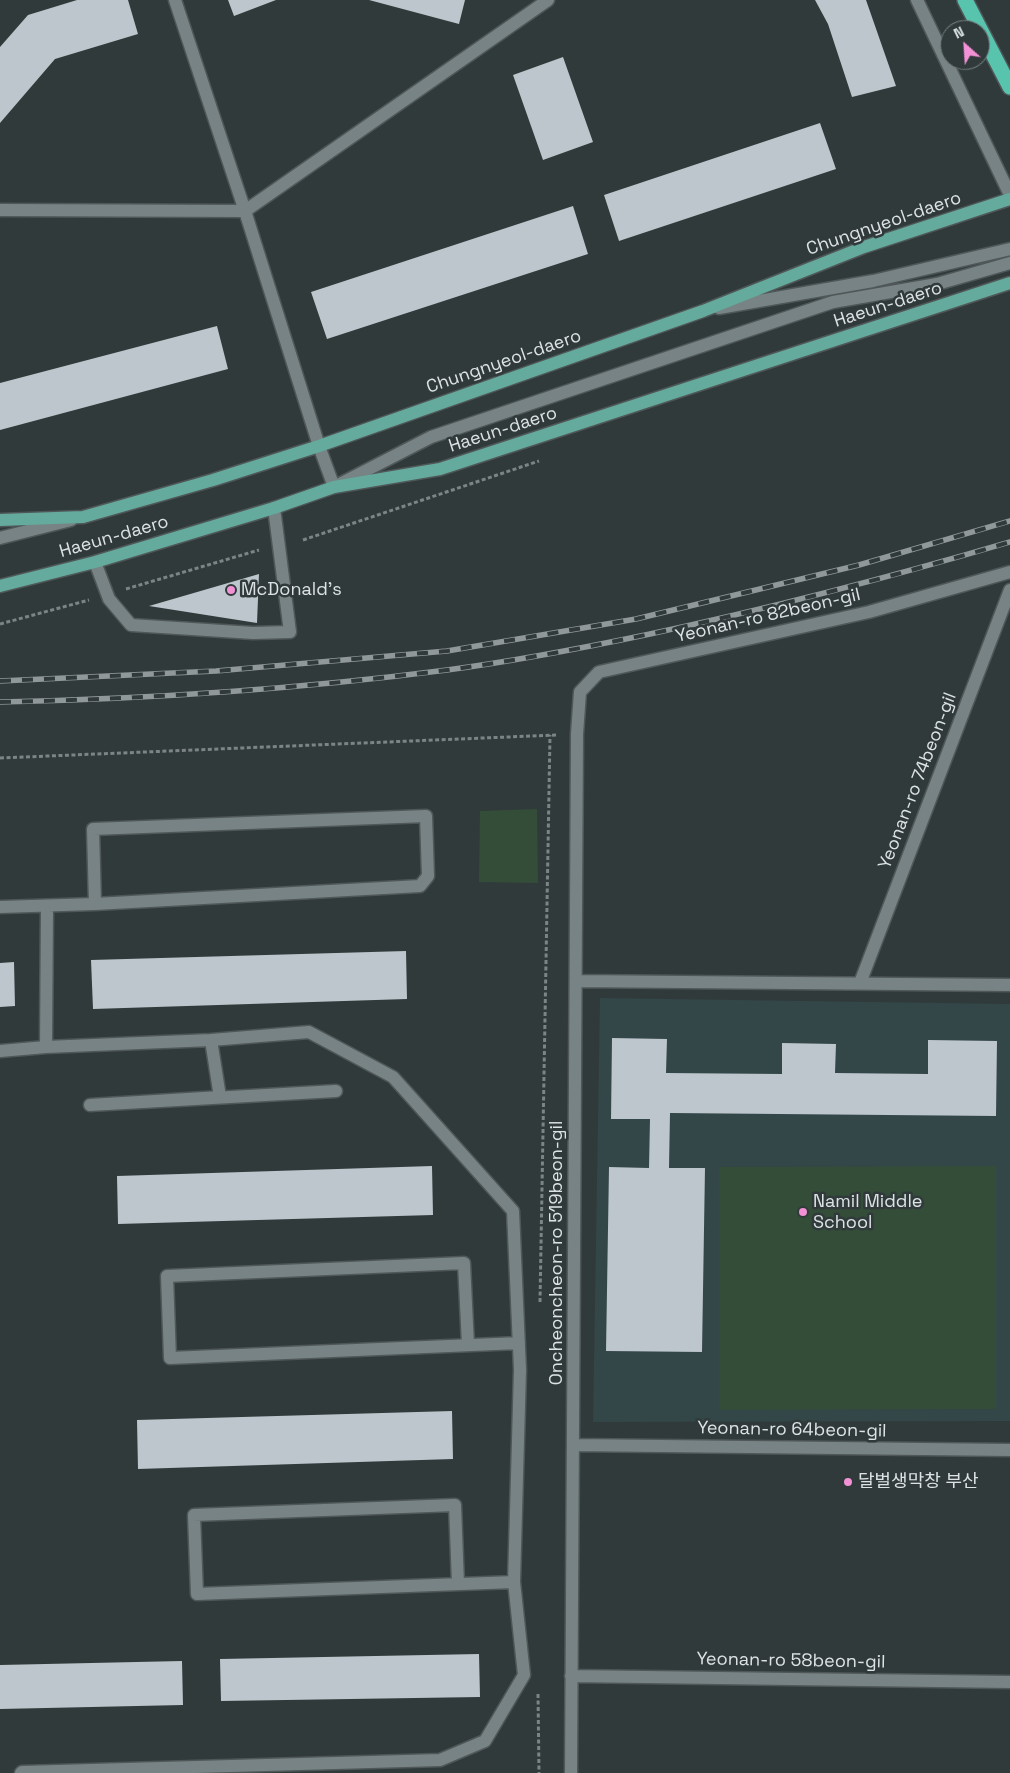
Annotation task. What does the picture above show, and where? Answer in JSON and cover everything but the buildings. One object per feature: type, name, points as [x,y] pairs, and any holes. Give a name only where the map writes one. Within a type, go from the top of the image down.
[{"type":"highway","points":[[965,0],[1010,87]]},
{"type":"main road","name":"Chungnyeol-daero","points":[[0,520],[83,517],[214,480],[319,446],[703,311],[864,247],[1010,199]]},
{"type":"main road","name":"Haeun-daero","points":[[0,586],[95,562],[274,508],[334,487],[440,469],[1010,283]]},
{"type":"street","points":[[175,0],[246,211],[319,446],[334,487],[431,437],[833,302],[937,284],[1010,263]]},
{"type":"street","points":[[0,210],[246,211],[548,0]]},
{"type":"street","points":[[917,0],[1010,195]]},
{"type":"street","points":[[703,311],[874,281],[1010,249]]},
{"type":"street","points":[[95,562],[109,599],[131,625],[253,633],[290,632],[274,508]]},
{"type":"street","points":[[0,538],[83,517]]},
{"type":"street","name":"Yeonan-ro 82beon-gil","points":[[577,734],[580,692],[599,672],[869,612],[1010,572]]},
{"type":"street","name":"Yeonan-ro 74beon-gil","points":[[860,983],[1010,590]]},
{"type":"street","name":"Oncheoncheon-ro 519beon-gil","points":[[571,1773],[577,734]]},
{"type":"street","points":[[0,907],[95,904],[420,886],[428,876],[426,816],[93,829],[95,904]]},
{"type":"street","points":[[46,1047],[47,906]]},
{"type":"street","points":[[576,981],[1010,985]]},
{"type":"street","points":[[0,1051],[46,1047],[211,1040],[309,1032],[393,1077],[513,1211],[520,1370],[514,1582],[524,1676],[485,1740],[440,1760],[270,1769],[20,1773]]},
{"type":"street","points":[[211,1040],[220,1097],[90,1105],[336,1092]]},
{"type":"street","points":[[468,1345],[464,1263],[167,1276],[170,1358],[519,1344]]},
{"type":"street","name":"Yeonan-ro 64beon-gil","points":[[573,1445],[1010,1450]]},
{"type":"street","points":[[458,1584],[455,1505],[194,1515],[197,1594],[514,1582]]},
{"type":"street","name":"Yeonan-ro 58beon-gil","points":[[571,1676],[1010,1682]]},
{"type":"path","points":[[121,591],[260,550]]},
{"type":"path","points":[[0,624],[92,599]]},
{"type":"path","points":[[0,758],[577,734]]},
{"type":"path","points":[[540,1310],[550,735]]},
{"type":"path","points":[[538,1684],[538,1773]]},
{"type":"shaded area","name":"Namil Middle School","points":[[600,998],[1010,1004],[1010,1421],[593,1422]]},
{"type":"green space","points":[[537,809],[538,883],[479,882],[480,811]]},
{"type":"green space","points":[[996,1166],[996,1409],[719,1410],[719,1167]]},
{"type":"railway","points":[[0,681],[216,671],[447,651],[636,619],[859,565],[1010,521]]},
{"type":"railway","points":[[0,702],[168,696],[280,688],[391,677],[498,663],[625,639],[741,614],[876,580],[1010,542]]},
{"type":"place","name":"McDonald's","points":[[231,590]]},
{"type":"place","name":"Namil Middle School","points":[[803,1212]]},
{"type":"place","name":"달벌생막창 부산","points":[[848,1482]]}]
